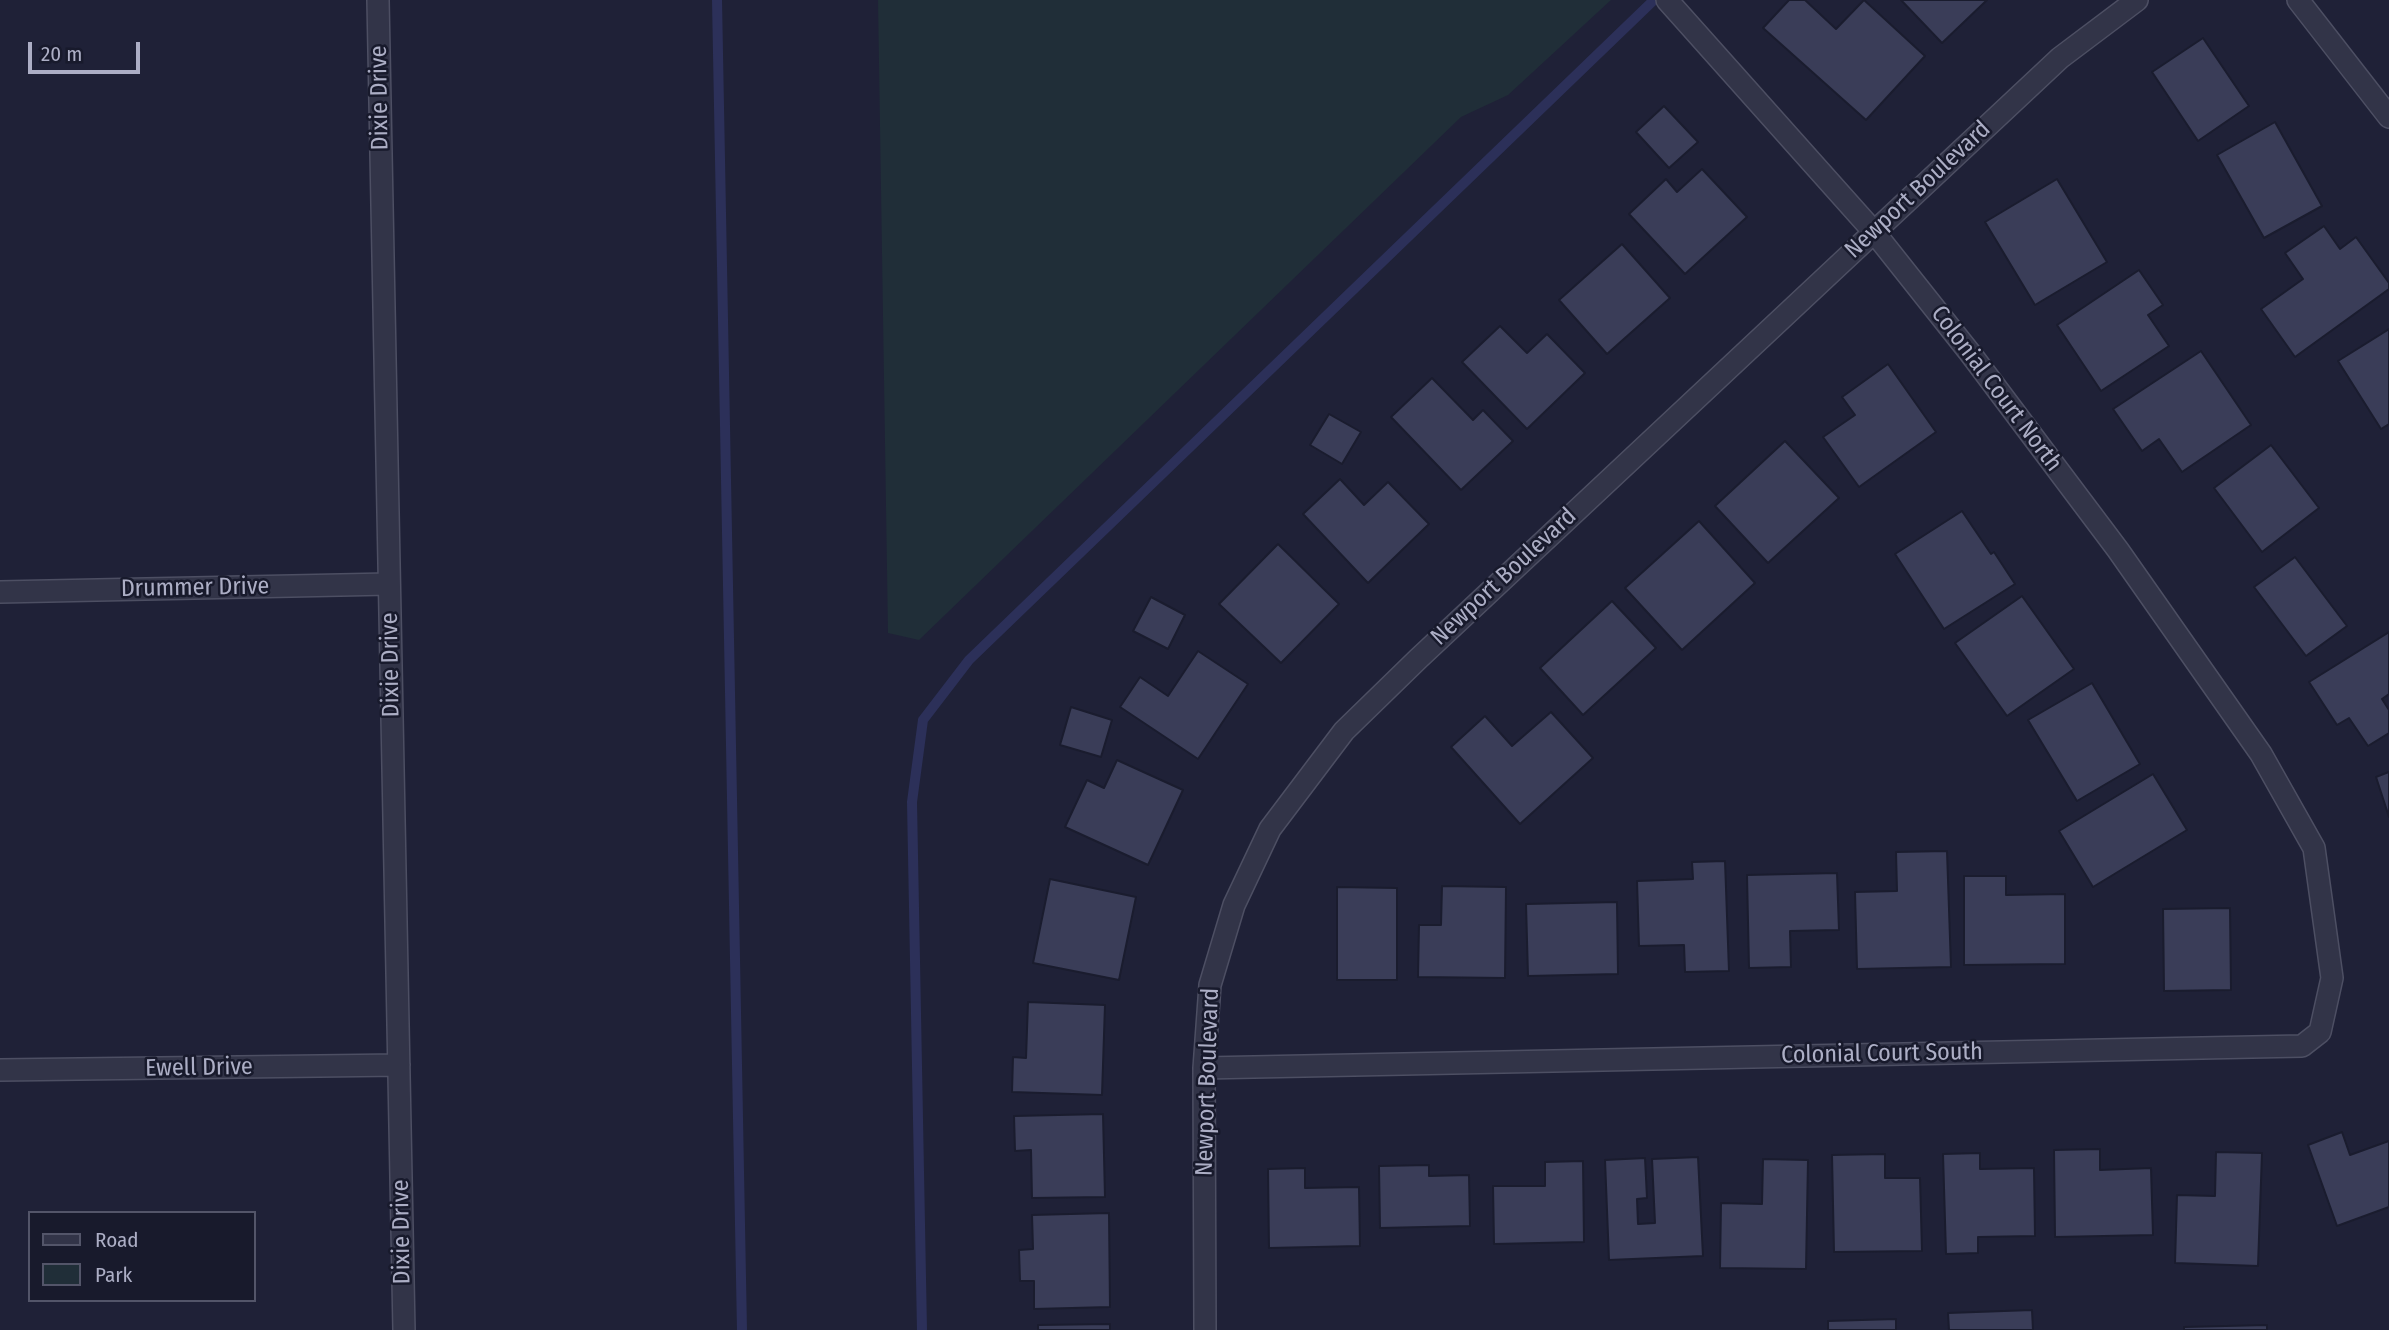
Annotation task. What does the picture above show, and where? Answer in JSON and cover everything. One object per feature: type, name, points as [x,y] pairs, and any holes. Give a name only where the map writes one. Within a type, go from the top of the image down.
[{"type":"street","name":"Dixie Drive","points":[[378,0],[404,1330]]},
{"type":"street","name":"Colonial Court North","points":[[1667,0],[1874,232],[1970,353],[2118,550],[2261,754],[2290,805]]},
{"type":"street","name":"Newport Boulevard","points":[[1205,1330],[1204,1068],[1210,985],[1234,905],[1270,829],[1344,731],[1418,659],[2060,58],[2137,0]]},
{"type":"street","points":[[2298,0],[2389,117]]},
{"type":"street","name":"Drummer Drive","points":[[0,592],[389,584]]},
{"type":"street","name":"Colonial Court South","points":[[1204,1068],[2302,1046],[2320,1032],[2332,978],[2314,848],[2290,805]]},
{"type":"street","name":"Ewell Drive","points":[[0,1070],[399,1065]]},
{"type":"green space","points":[[878,0],[1611,0],[1508,95],[1461,117],[919,640],[888,633]]},
{"type":"building","points":[[1789,0],[1805,0],[1836,29],[1864,0],[1925,56],[1866,120],[1763,28]]},
{"type":"building","points":[[1901,0],[1987,0],[1942,43]]},
{"type":"building","points":[[2203,38],[2249,106],[2198,141],[2152,72]]},
{"type":"building","points":[[1664,106],[1698,142],[1669,168],[1636,132]]},
{"type":"building","points":[[2275,122],[2322,206],[2264,238],[2217,155]]},
{"type":"building","points":[[1702,169],[1747,217],[1685,274],[1629,214],[1666,179],[1677,192]]},
{"type":"building","points":[[2057,179],[2107,262],[2035,305],[1985,222]]},
{"type":"building","points":[[2324,226],[2340,249],[2356,237],[2389,283],[2389,289],[2295,357],[2261,309],[2303,279],[2285,253]]},
{"type":"building","points":[[1622,244],[1670,298],[1607,354],[1559,300]]},
{"type":"building","points":[[2139,270],[2163,305],[2148,315],[2169,346],[2101,391],[2057,325]]},
{"type":"building","points":[[1500,326],[1527,353],[1547,334],[1585,373],[1527,429],[1462,362]]},
{"type":"building","points":[[2389,329],[2389,424],[2381,429],[2338,361]]},
{"type":"building","points":[[2201,351],[2251,425],[2182,472],[2159,439],[2142,451],[2113,409]]},
{"type":"building","points":[[1888,364],[1936,432],[1859,487],[1823,437],[1855,415],[1842,397]]},
{"type":"building","points":[[1432,378],[1473,420],[1483,410],[1513,441],[1461,490],[1391,417]]},
{"type":"building","points":[[1329,414],[1361,432],[1342,464],[1310,445]]},
{"type":"building","points":[[1785,441],[1839,498],[1768,563],[1715,506]]},
{"type":"building","points":[[2271,445],[2319,508],[2262,552],[2214,488]]},
{"type":"building","points":[[1340,479],[1364,505],[1388,482],[1429,524],[1368,583],[1303,514]]},
{"type":"building","points":[[1962,511],[2015,584],[1944,629],[1895,554]]},
{"type":"building","points":[[1699,521],[1755,583],[1682,650],[1625,588]]},
{"type":"building","points":[[1278,544],[1339,604],[1281,663],[1219,604]]},
{"type":"building","points":[[2295,557],[2347,626],[2306,656],[2254,587]]},
{"type":"building","points":[[2022,596],[2074,669],[2007,716],[1955,643]]},
{"type":"building","points":[[1151,597],[1185,615],[1168,649],[1133,631]]},
{"type":"building","points":[[1612,601],[1656,648],[1583,715],[1540,668]]},
{"type":"building","points":[[2389,632],[2389,694],[2382,699],[2389,710],[2389,733],[2368,746],[2349,718],[2337,725],[2309,682]]},
{"type":"building","points":[[1198,651],[1248,684],[1198,759],[1120,707],[1140,677],[1168,696]]},
{"type":"building","points":[[2092,683],[2140,764],[2077,801],[2028,720]]},
{"type":"building","points":[[1071,707],[1112,720],[1101,757],[1060,745]]},
{"type":"building","points":[[1551,712],[1593,758],[1520,824],[1451,747],[1485,716],[1512,746]]},
{"type":"building","points":[[1117,760],[1183,790],[1148,865],[1065,827],[1087,780],[1104,788]]},
{"type":"building","points":[[2389,772],[2389,817],[2376,777]]},
{"type":"building","points":[[2153,774],[2187,830],[2093,887],[2059,831]]},
{"type":"building","points":[[1947,851],[1951,967],[1857,969],[1855,892],[1897,891],[1896,852]]},
{"type":"building","points":[[1725,861],[1729,971],[1685,972],[1684,945],[1639,946],[1637,881],[1693,879],[1692,862]]},
{"type":"building","points":[[1837,873],[1839,930],[1790,931],[1791,967],[1749,968],[1747,875]]},
{"type":"building","points":[[1964,876],[2006,876],[2006,895],[2065,894],[2065,964],[1964,965]]},
{"type":"building","points":[[1050,879],[1136,897],[1119,980],[1033,963]]},
{"type":"building","points":[[1442,886],[1506,887],[1505,978],[1418,977],[1419,925],[1441,925]]},
{"type":"building","points":[[1337,887],[1397,888],[1397,980],[1337,980]]},
{"type":"building","points":[[1617,902],[1618,974],[1528,976],[1526,904]]},
{"type":"building","points":[[2230,908],[2231,990],[2164,991],[2163,909]]},
{"type":"building","points":[[1028,1002],[1105,1005],[1102,1095],[1012,1092],[1013,1057],[1026,1058]]},
{"type":"building","points":[[1103,1114],[1105,1197],[1032,1198],[1031,1150],[1015,1151],[1014,1116]]},
{"type":"building","points":[[2342,1132],[2350,1155],[2389,1141],[2389,1207],[2337,1226],[2308,1145]]},
{"type":"building","points":[[2100,1149],[2100,1170],[2151,1168],[2153,1235],[2055,1237],[2054,1150]]},
{"type":"building","points":[[2216,1152],[2262,1153],[2258,1266],[2175,1263],[2177,1195],[2215,1196]]},
{"type":"building","points":[[1980,1153],[1980,1169],[2034,1168],[2035,1236],[1978,1237],[1978,1253],[1946,1254],[1943,1154]]},
{"type":"building","points":[[1885,1154],[1885,1178],[1920,1178],[1922,1251],[1834,1252],[1832,1155]]},
{"type":"building","points":[[1698,1157],[1703,1256],[1609,1260],[1605,1160],[1645,1158],[1647,1198],[1637,1199],[1638,1224],[1655,1223],[1652,1159]]},
{"type":"building","points":[[1763,1159],[1808,1160],[1806,1269],[1720,1268],[1721,1203],[1762,1204]]},
{"type":"building","points":[[1583,1161],[1584,1242],[1494,1244],[1493,1186],[1545,1186],[1545,1162]]},
{"type":"building","points":[[1429,1165],[1429,1176],[1469,1175],[1470,1226],[1380,1228],[1379,1166]]},
{"type":"building","points":[[1305,1168],[1305,1188],[1359,1187],[1360,1246],[1269,1248],[1268,1169]]},
{"type":"building","points":[[1109,1213],[1110,1307],[1034,1309],[1034,1281],[1020,1281],[1019,1250],[1033,1249],[1032,1215]]},
{"type":"building","points":[[2032,1310],[2033,1330],[1949,1330],[1948,1313]]},
{"type":"building","points":[[1896,1319],[1896,1330],[1828,1330],[1828,1321]]},
{"type":"building","points":[[1110,1324],[1110,1330],[1038,1330],[1038,1325]]},
{"type":"building","points":[[2267,1325],[2267,1330],[2184,1330],[2184,1327]]},
{"type":"waterway","points":[[717,0],[742,1330]]},
{"type":"waterway","points":[[922,1330],[912,802],[923,720],[969,660],[1654,0]]}]
